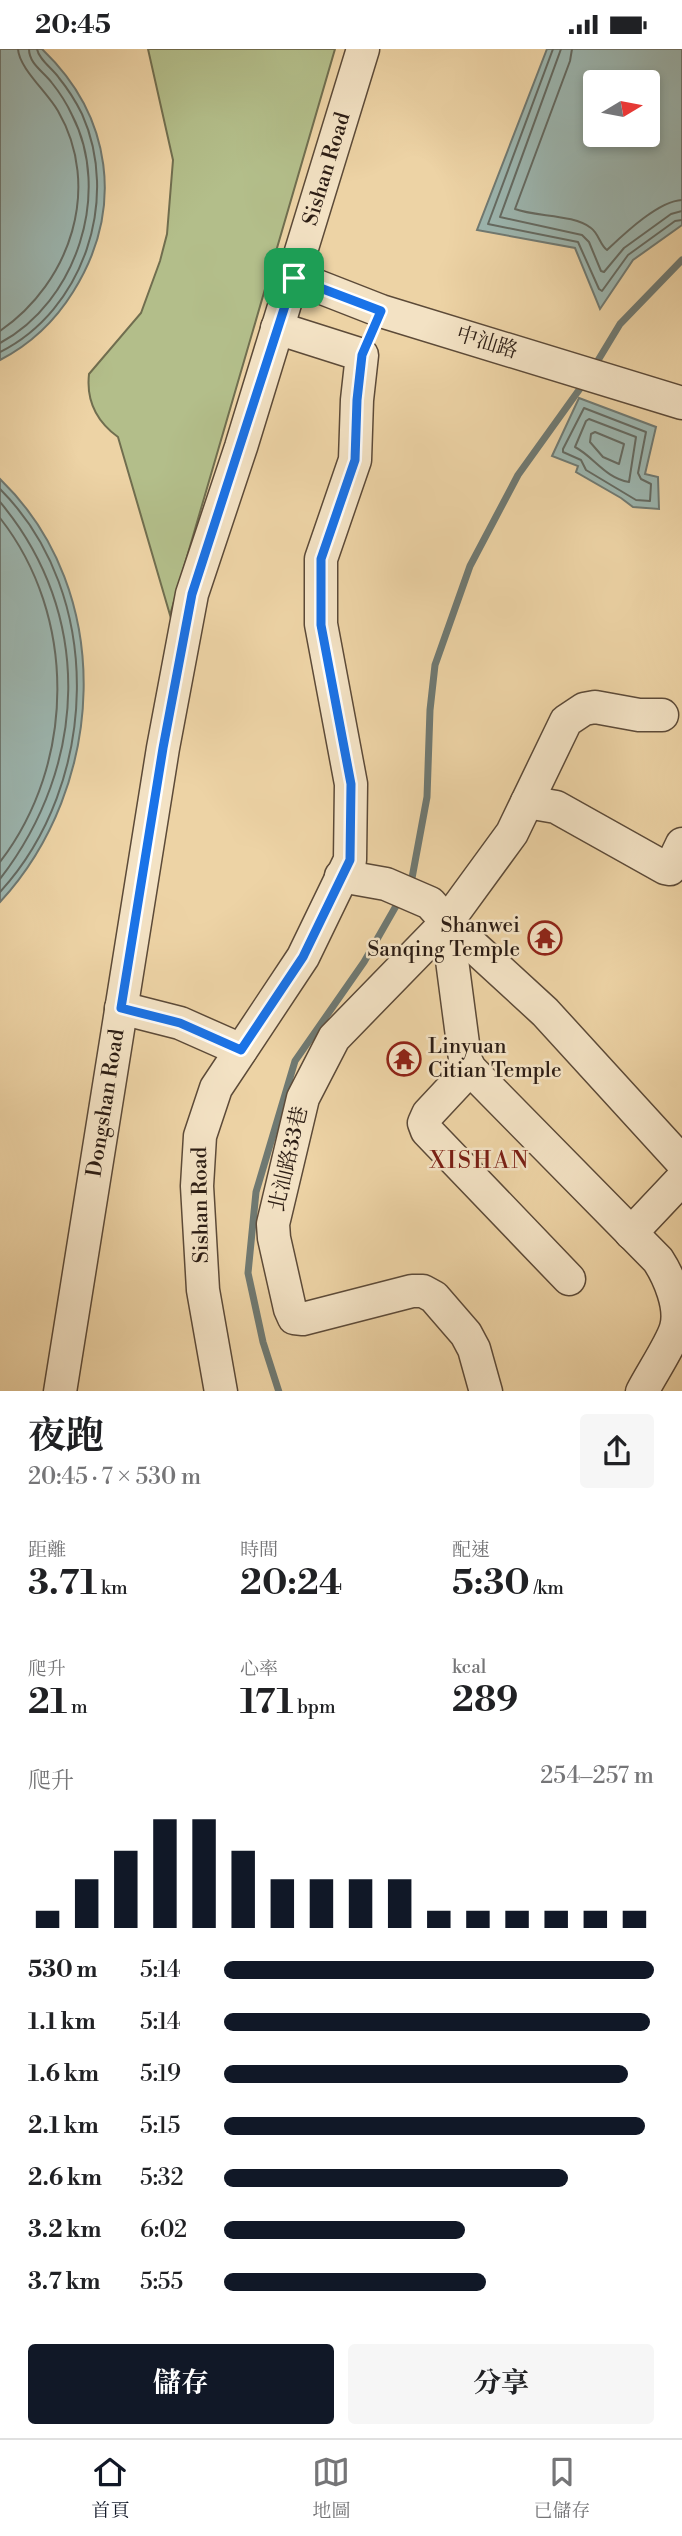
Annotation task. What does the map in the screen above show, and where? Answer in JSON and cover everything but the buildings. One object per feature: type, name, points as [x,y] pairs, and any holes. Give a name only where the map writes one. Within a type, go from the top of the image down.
[{"type":"street","name":"Sishan Road","points":[[277,328],[363,49]]},
{"type":"street","name":"中汕路","points":[[294,278],[381,311],[682,403]]},
{"type":"street","name":"Sishan Road","points":[[221,1391],[203,1290],[198,1173],[200,1136],[216,1089],[303,957],[350,860],[351,784],[321,625],[321,559],[355,460],[362,355],[381,311]]},
{"type":"street","points":[[277,328],[362,355]]},
{"type":"street","name":"Dongshan Road","points":[[60,1391],[163,748],[192,594],[277,328]]},
{"type":"street","name":"北汕路33巷","points":[[486,1391],[474,1349],[466,1334],[434,1297],[423,1291],[412,1291],[303,1319],[294,1318],[274,1238],[274,1224],[303,1098],[334,1038],[438,912],[512,833],[566,721],[584,709],[595,707],[639,715],[662,715]]},
{"type":"street","points":[[527,802],[556,807],[664,868],[670,869],[673,865],[682,844]]},
{"type":"street","points":[[341,876],[386,884],[438,912],[545,1012],[682,1162]]},
{"type":"street","points":[[438,912],[465,1059],[470,1069],[659,1260],[666,1272],[679,1328],[642,1391]]},
{"type":"street","points":[[121,1008],[180,1023],[241,1050]]},
{"type":"street","points":[[470,1069],[428,1114],[424,1123],[426,1131],[569,1279]]},
{"type":"street","points":[[631,1233],[682,1178]]},
{"type":"green space","points":[[148,49],[335,49],[170,615],[118,437],[94,410],[88,384],[89,374],[141,313],[167,234],[173,160]]},
{"type":"water","points":[[0,49],[42,49],[66,75],[84,104],[96,133],[103,165],[104,196],[100,228],[89,260],[73,292],[41,331],[0,360]]},
{"type":"water","points":[[547,49],[682,49],[682,225],[633,260],[600,309],[575,248],[477,230]]},
{"type":"water","points":[[579,398],[656,427],[645,474],[658,477],[659,509],[633,507],[576,472],[578,466],[552,456]]},
{"type":"water","points":[[0,479],[38,525],[64,577],[79,632],[84,690],[77,747],[61,803],[35,855],[0,902]]},
{"type":"waterway","points":[[594,367],[620,324],[682,260]]},
{"type":"waterway","points":[[407,886],[412,878],[427,797],[430,710],[435,665],[470,566],[518,475],[584,383]]},
{"type":"waterway","points":[[279,1391],[263,1342],[248,1273],[256,1192],[295,1061],[364,962],[400,899]]},
{"type":"place","name":"Shanwei Sanqing Temple","points":[[545,938]]},
{"type":"place","name":"Linyuan Citian Temple","points":[[404,1059]]},
{"type":"district","name":"XISHAN","points":[[480,1161]]},
{"type":"route","points":[[294,278],[381,311],[362,355],[355,460],[321,559],[321,625],[351,784],[350,860],[303,957],[241,1050],[180,1023],[121,1008],[163,748],[192,594],[294,278]]}]
